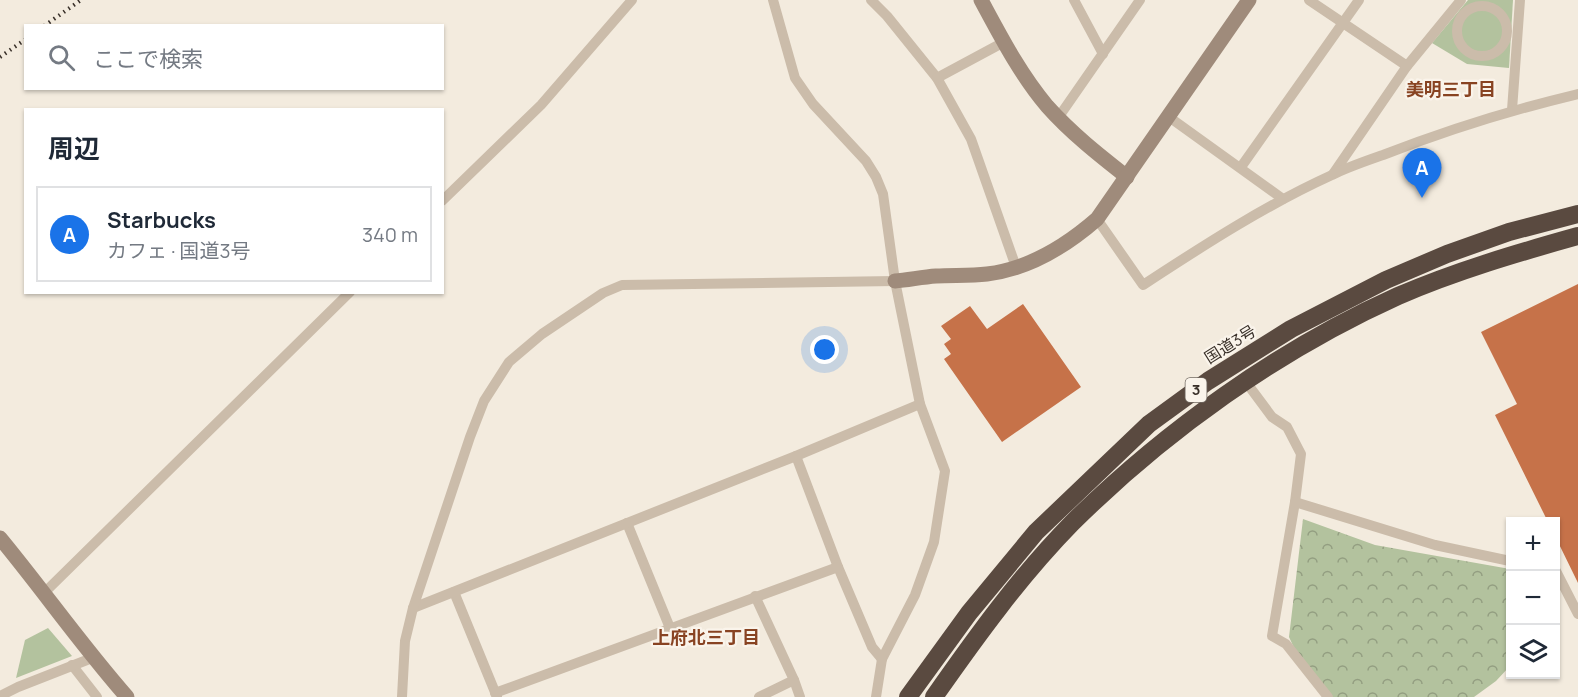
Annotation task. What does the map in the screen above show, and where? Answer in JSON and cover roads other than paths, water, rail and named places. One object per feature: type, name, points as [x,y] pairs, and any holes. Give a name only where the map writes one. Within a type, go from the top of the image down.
[{"type":"highway","name":"国道3号","points":[[908,697],[969,613],[1036,532],[1149,424],[1208,381],[1291,328],[1386,280],[1447,254],[1509,232],[1578,214]]},
{"type":"highway","name":"3","points":[[934,697],[983,627],[1071,525],[1162,441],[1220,398],[1308,343],[1397,297],[1512,254],[1578,236]]},
{"type":"street","points":[[444,199],[541,105],[632,0]]},
{"type":"street","points":[[773,0],[795,78],[813,104],[866,161],[883,194],[895,281],[920,404],[945,471],[934,542],[919,585],[882,659],[876,697]]},
{"type":"street","points":[[871,0],[887,16],[937,78],[971,139],[1016,267]]},
{"type":"street","points":[[981,0],[1023,75],[1058,118],[1088,147],[1127,177]]},
{"type":"street","points":[[1074,0],[1103,54]]},
{"type":"street","points":[[1058,118],[1140,0]]},
{"type":"street","points":[[402,697],[405,641],[413,608],[470,436],[484,401],[509,362],[542,334],[603,293],[622,285],[895,281],[936,276],[988,274],[1016,267],[1049,254],[1076,237],[1097,219],[1249,0]]},
{"type":"street","points":[[1309,0],[1407,66]]},
{"type":"street","points":[[1241,167],[1359,0]]},
{"type":"street","points":[[1332,174],[1407,66],[1461,0]]},
{"type":"street","points":[[1512,110],[1520,0]]},
{"type":"street","points":[[1483,3],[1494,8],[1504,20],[1507,36],[1499,50],[1485,56],[1468,52],[1462,46],[1456,30],[1462,14],[1483,3]]},
{"type":"street","points":[[1438,27],[1456,30]]},
{"type":"street","points":[[937,78],[1004,42]]},
{"type":"street","points":[[1097,219],[1143,285],[1199,248],[1332,174],[1432,135],[1512,110],[1578,94]]},
{"type":"street","points":[[1169,117],[1284,199]]},
{"type":"street","points":[[45,592],[348,294]]},
{"type":"street","points":[[1246,382],[1272,417],[1287,427],[1301,454],[1272,636],[1286,644],[1328,697]]},
{"type":"street","points":[[413,608],[796,456],[920,404]]},
{"type":"street","points":[[796,456],[838,567],[872,647],[882,659]]},
{"type":"street","points":[[1295,502],[1436,545],[1506,560]]},
{"type":"street","points":[[627,523],[670,628]]},
{"type":"street","points":[[0,537],[45,592],[93,658],[127,697]]},
{"type":"street","points":[[454,592],[496,695],[755,596],[838,567]]},
{"type":"street","points":[[1560,579],[1578,614]]},
{"type":"street","points":[[755,596],[800,697]]},
{"type":"street","points":[[0,696],[93,658]]},
{"type":"street","points":[[72,665],[98,697]]},
{"type":"street","points":[[759,697],[794,680]]},
{"type":"railway","points":[[47,24],[81,0]]},
{"type":"railway","points":[[0,57],[24,40]]},
{"type":"place","name":"Starbucks","points":[[1422,198]]},
{"type":"district","name":"美明三丁目","points":[[1451,90]]},
{"type":"district","name":"上府北三丁目","points":[[706,638]]}]
